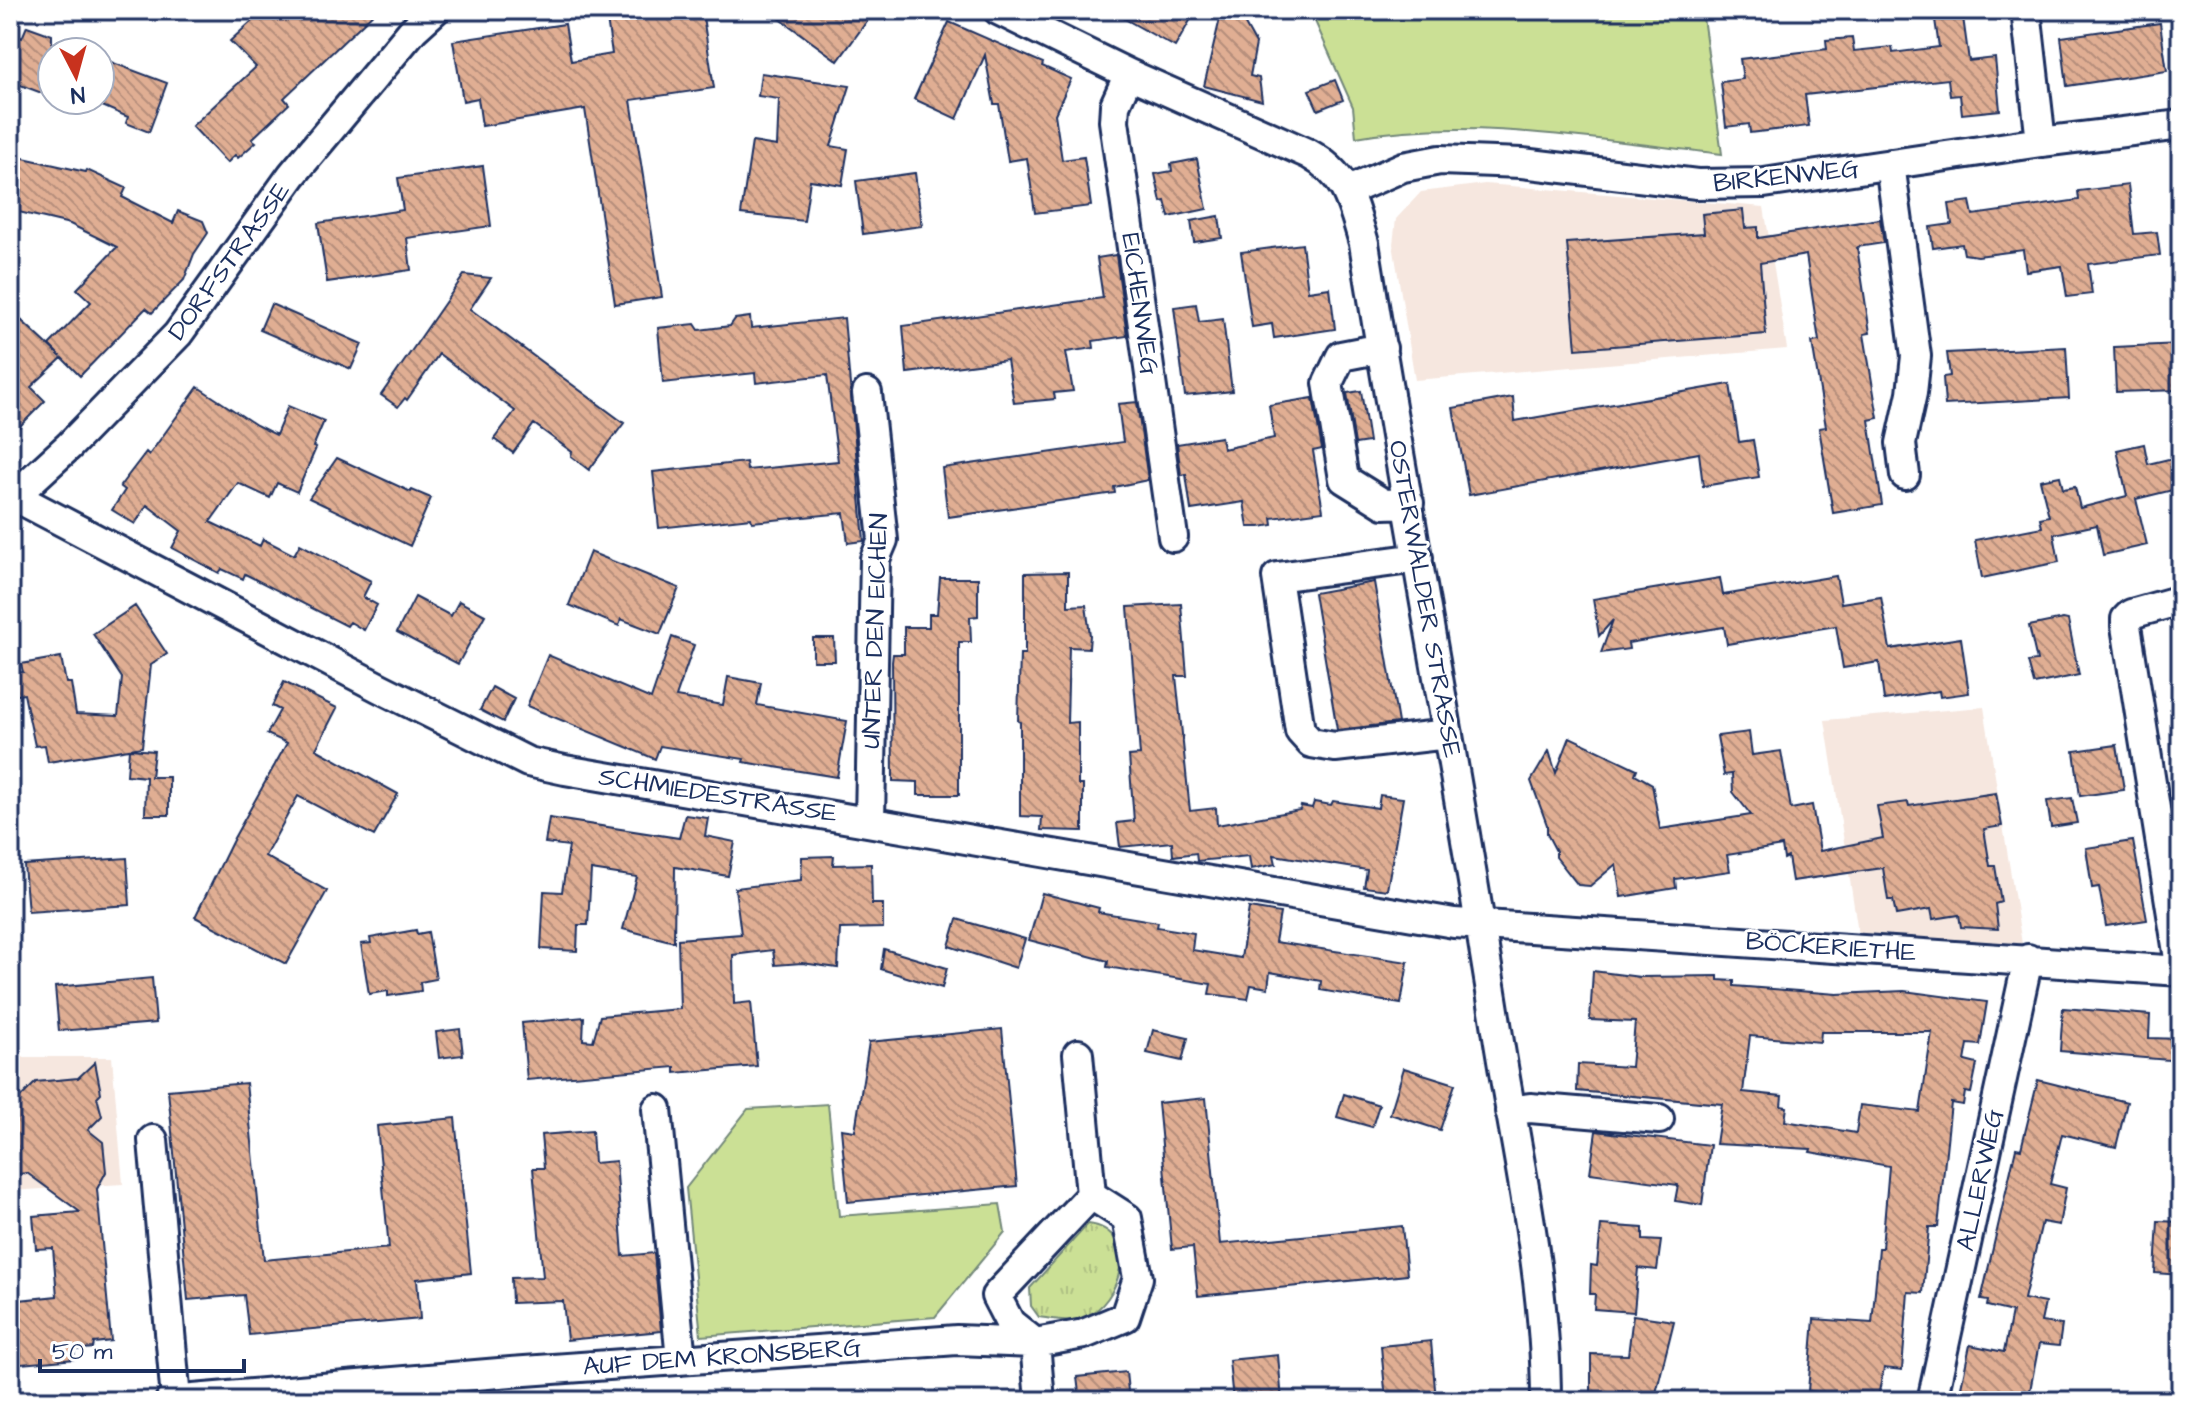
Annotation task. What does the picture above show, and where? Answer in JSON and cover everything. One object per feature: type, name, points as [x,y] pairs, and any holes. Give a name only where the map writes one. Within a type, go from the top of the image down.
[{"type":"street","name":"DORFSTRASSE","points":[[11,497],[69,446],[178,334],[408,20],[435,10]]},
{"type":"street","name":"OSTERWALDER STRASSE","points":[[998,10],[1129,74],[1309,154],[1333,171],[1348,191],[1364,243],[1480,924],[1538,1279],[1546,1345],[1546,1401]]},
{"type":"street","points":[[2026,10],[2041,142]]},
{"type":"street","name":"EICHENWEG","points":[[1129,74],[1115,105],[1114,121],[1173,537]]},
{"type":"street","name":"BIRKENWEG","points":[[1348,191],[1403,167],[1440,160],[1522,163],[1697,184],[1764,183],[2041,142],[2181,125]]},
{"type":"street","points":[[1890,164],[1916,356],[1901,443],[1905,475]]},
{"type":"street","points":[[1382,348],[1341,356],[1328,383],[1339,452],[1344,479],[1384,504],[1409,503]]},
{"type":"street","name":"UNTER DEN EICHEN","points":[[867,393],[883,540],[875,559],[870,821]]},
{"type":"street","name":"SCHMIEDESTRASSE","points":[[11,497],[528,762],[1439,920],[1480,924]]},
{"type":"street","points":[[1418,558],[1277,577],[1300,731],[1311,743],[1335,747],[1448,734]]},
{"type":"street","points":[[2181,600],[2131,614],[2126,619],[2126,626],[2181,971]]},
{"type":"street","name":"BÖCKERIETHE","points":[[1480,924],[2181,971]]},
{"type":"street","name":"ALLERWEG","points":[[1932,1401],[2028,959]]},
{"type":"street","points":[[1040,1401],[1035,1343],[1010,1323],[996,1296],[1091,1195],[1078,1054]]},
{"type":"street","points":[[1510,1111],[1530,1108],[1659,1119]]},
{"type":"street","points":[[657,1109],[681,1360]]},
{"type":"street","points":[[153,1140],[173,1401]]},
{"type":"street","name":"AUF DEM KRONSBERG","points":[[173,1401],[957,1340],[1035,1343],[1084,1334],[1125,1317],[1138,1278],[1127,1218],[1091,1195]]},
{"type":"shaded area","points":[[1485,184],[1764,207],[1787,349],[1415,380],[1393,244],[1396,219],[1421,192]]},
{"type":"shaded area","points":[[1984,707],[2022,944],[1859,938],[1825,720]]},
{"type":"shaded area","points":[[10,1057],[112,1057],[123,1184],[10,1191]]},
{"type":"green space","points":[[1310,10],[1702,10],[1722,154],[1585,137],[1493,130],[1402,131],[1356,137],[1353,107]]},
{"type":"green space","points":[[828,1104],[839,1216],[1000,1204],[1005,1232],[935,1317],[701,1336],[686,1188],[748,1109]]},
{"type":"green space","points":[[1088,1224],[1105,1229],[1115,1239],[1120,1253],[1116,1284],[1097,1310],[1083,1318],[1039,1317],[1031,1306],[1030,1288]]},
{"type":"building","points":[[264,10],[377,10],[284,98],[289,104],[252,139],[256,142],[238,158],[235,155],[227,163],[192,126],[256,67],[230,41]]},
{"type":"building","points":[[671,10],[702,10],[714,88],[631,100],[662,297],[615,304],[585,109],[482,126],[478,98],[463,101],[453,41],[565,24],[571,61],[612,54],[607,19]]},
{"type":"building","points":[[768,10],[875,10],[838,61]]},
{"type":"building","points":[[1109,10],[1196,10],[1175,47]]},
{"type":"building","points":[[1222,10],[1237,10],[1256,44],[1250,76],[1259,78],[1262,101],[1204,86]]},
{"type":"building","points":[[1962,10],[1969,61],[1995,58],[2000,110],[1962,114],[1960,95],[1950,96],[1948,79],[1805,95],[1809,126],[1750,133],[1749,124],[1726,127],[1721,82],[1743,79],[1740,59],[1827,49],[1826,40],[1852,38],[1854,51],[1892,47],[1893,53],[1939,47],[1934,13]]},
{"type":"building","points":[[949,22],[1043,63],[1042,66],[1071,79],[1055,114],[1062,160],[1084,157],[1091,206],[1035,213],[1027,158],[1008,161],[999,104],[994,104],[985,55],[957,119],[914,99]]},
{"type":"building","points":[[2160,23],[2167,71],[2067,86],[2061,37]]},
{"type":"building","points":[[27,26],[52,35],[36,36],[36,91],[10,81],[10,34],[22,38]]},
{"type":"building","points":[[116,64],[167,83],[149,132],[126,123],[128,117],[116,112]]},
{"type":"building","points":[[761,73],[850,86],[831,146],[848,149],[842,185],[810,180],[804,221],[741,214],[752,142],[777,146],[779,99],[758,96]]},
{"type":"building","points":[[1335,80],[1343,100],[1318,110],[1309,90]]},
{"type":"building","points":[[10,155],[87,170],[126,188],[122,197],[173,223],[178,211],[203,221],[208,233],[194,254],[184,280],[152,313],[146,308],[80,376],[62,358],[31,387],[45,401],[10,436],[10,331],[21,320],[61,357],[49,345],[91,302],[77,289],[117,247],[70,224],[10,210]]},
{"type":"building","points":[[1197,159],[1207,209],[1169,217],[1165,201],[1161,202],[1155,174],[1172,171],[1171,164]]},
{"type":"building","points":[[483,166],[491,226],[407,238],[411,270],[327,282],[318,223],[403,210],[398,178]]},
{"type":"building","points":[[915,173],[922,226],[863,234],[856,181]]},
{"type":"building","points":[[2128,185],[2134,234],[2157,232],[2160,255],[2088,264],[2092,294],[2067,297],[2062,266],[2026,271],[2023,250],[1978,256],[1964,254],[1962,244],[1933,248],[1930,227],[1952,224],[1949,204],[1970,201],[1973,215],[2079,200],[2078,191]]},
{"type":"building","points":[[1743,210],[1745,228],[1758,227],[1758,238],[1880,219],[1884,243],[1857,247],[1870,333],[1864,334],[1878,418],[1869,420],[1882,505],[1833,513],[1819,428],[1826,427],[1812,342],[1819,341],[1806,255],[1760,263],[1766,334],[1576,349],[1567,243],[1704,233],[1702,214]]},
{"type":"building","points":[[1219,216],[1222,238],[1194,242],[1191,221]]},
{"type":"building","points":[[1302,244],[1308,291],[1330,288],[1335,329],[1274,338],[1272,324],[1252,327],[1241,252]]},
{"type":"building","points":[[1116,255],[1127,336],[1093,341],[1094,348],[1066,352],[1073,391],[1054,393],[1055,399],[1014,403],[1007,360],[907,373],[903,326],[1103,298],[1097,258]]},
{"type":"building","points":[[464,275],[491,278],[470,309],[624,423],[589,470],[571,456],[572,452],[534,424],[513,453],[494,439],[515,411],[439,354],[407,400],[405,398],[398,407],[381,395]]},
{"type":"building","points":[[271,304],[362,344],[351,369],[260,330]]},
{"type":"building","points":[[1196,304],[1199,322],[1223,319],[1232,391],[1185,396],[1174,307]]},
{"type":"building","points":[[750,317],[751,328],[844,318],[864,541],[848,543],[844,513],[752,522],[751,518],[659,528],[653,472],[746,462],[747,470],[838,461],[827,375],[756,383],[755,373],[663,383],[658,328],[695,324],[699,330],[730,326],[735,319]]},
{"type":"building","points":[[2181,344],[2181,390],[2116,392],[2114,347]]},
{"type":"building","points":[[2066,347],[2069,398],[1945,405],[1943,377],[1950,376],[1947,353]]},
{"type":"building","points":[[1730,384],[1739,442],[1753,440],[1759,477],[1703,486],[1699,453],[1469,495],[1453,408],[1513,397],[1515,421]]},
{"type":"building","points":[[198,387],[276,435],[288,406],[324,421],[297,492],[277,483],[270,498],[238,483],[210,522],[260,546],[263,539],[294,555],[300,544],[371,581],[363,597],[377,605],[364,630],[350,622],[347,626],[245,574],[243,579],[222,569],[219,573],[172,548],[181,531],[147,505],[135,524],[112,510],[125,490],[120,486],[146,452],[149,455]]},
{"type":"building","points":[[1361,391],[1369,442],[1355,444],[1347,393]]},
{"type":"building","points":[[1313,398],[1322,449],[1313,451],[1323,511],[1272,518],[1273,525],[1248,527],[1244,502],[1191,510],[1186,474],[1181,475],[1177,444],[1221,437],[1223,449],[1274,438],[1269,405]]},
{"type":"building","points":[[1137,402],[1148,480],[1114,487],[1115,493],[948,517],[942,468],[1123,442],[1118,404]]},
{"type":"building","points":[[2144,444],[2148,464],[2181,456],[2181,488],[2136,499],[2147,545],[2103,555],[2097,525],[2054,534],[2059,562],[1982,578],[1975,540],[2042,527],[2040,518],[2049,516],[2040,480],[2060,476],[2063,489],[2075,487],[2080,508],[2127,496],[2117,450]]},
{"type":"building","points":[[337,458],[431,498],[410,546],[309,498]]},
{"type":"building","points":[[590,552],[679,588],[660,634],[621,619],[619,626],[569,605]]},
{"type":"building","points":[[1068,572],[1068,606],[1086,605],[1090,635],[1089,648],[1069,647],[1067,723],[1078,722],[1078,785],[1083,785],[1083,831],[1041,830],[1042,817],[1020,816],[1018,721],[1020,654],[1025,654],[1025,573]]},
{"type":"building","points":[[1836,576],[1841,603],[1881,597],[1890,649],[1961,638],[1969,693],[1940,697],[1939,691],[1884,700],[1879,662],[1843,668],[1836,626],[1727,644],[1724,627],[1628,643],[1629,649],[1601,653],[1613,620],[1599,636],[1593,599],[1720,578],[1723,595]]},
{"type":"building","points":[[940,578],[978,578],[978,616],[970,617],[971,642],[959,642],[959,795],[918,795],[918,782],[893,781],[892,662],[893,654],[904,654],[904,627],[929,627],[929,614],[937,614]]},
{"type":"building","points":[[1374,582],[1398,723],[1337,730],[1314,593]]},
{"type":"building","points":[[415,597],[451,616],[459,601],[485,615],[458,664],[397,632]]},
{"type":"building","points":[[1181,604],[1187,676],[1176,676],[1190,811],[1216,808],[1217,825],[1300,810],[1301,806],[1312,808],[1314,802],[1331,805],[1333,801],[1378,808],[1380,795],[1403,798],[1387,890],[1364,887],[1367,870],[1274,855],[1276,864],[1251,869],[1249,856],[1197,861],[1196,853],[1173,856],[1172,842],[1120,847],[1117,823],[1134,821],[1129,756],[1140,755],[1128,607]]},
{"type":"building","points":[[135,606],[167,654],[151,665],[142,747],[130,749],[154,751],[151,777],[169,777],[169,815],[145,815],[146,777],[127,775],[129,749],[48,762],[45,745],[35,746],[24,694],[10,696],[10,673],[23,672],[21,664],[61,657],[66,683],[71,683],[76,714],[118,716],[122,678],[93,634]]},
{"type":"building","points":[[2068,620],[2079,675],[2034,684],[2028,662],[2037,661],[2029,626]]},
{"type":"building","points":[[672,637],[694,645],[676,697],[723,705],[728,677],[761,683],[757,705],[847,721],[837,777],[660,746],[655,759],[527,706],[548,655],[651,699]]},
{"type":"building","points":[[813,638],[834,638],[835,661],[813,661]]},
{"type":"building","points":[[284,682],[337,708],[316,749],[398,794],[374,836],[298,796],[265,856],[327,891],[286,964],[195,917],[234,838],[287,743],[267,734],[280,710],[272,706]]},
{"type":"building","points":[[492,687],[514,699],[503,722],[480,710]]},
{"type":"building","points":[[1749,732],[1752,755],[1781,751],[1791,809],[1812,805],[1820,851],[1883,838],[1877,806],[1908,802],[1909,806],[1996,793],[2002,826],[1984,829],[1990,866],[1995,866],[2001,902],[1995,904],[1998,929],[1961,927],[1959,915],[1933,919],[1931,909],[1896,915],[1893,900],[1888,900],[1883,868],[1792,881],[1788,857],[1784,859],[1782,846],[1727,855],[1730,871],[1675,879],[1676,888],[1621,897],[1616,864],[1590,886],[1578,885],[1556,857],[1531,781],[1549,751],[1556,773],[1570,737],[1637,769],[1635,774],[1652,784],[1660,829],[1751,815],[1733,792],[1732,774],[1724,775],[1717,736]]},
{"type":"building","points":[[2117,745],[2124,790],[2080,796],[2074,751]]},
{"type":"building","points":[[2072,798],[2077,823],[2051,827],[2047,801]]},
{"type":"building","points":[[685,815],[708,818],[705,836],[735,842],[728,876],[675,867],[674,942],[623,929],[637,877],[591,870],[588,925],[578,925],[577,951],[541,949],[544,891],[562,892],[569,846],[545,843],[549,818],[679,838]]},
{"type":"building","points":[[2133,841],[2147,920],[2106,926],[2099,887],[2092,888],[2086,848]]},
{"type":"building","points":[[834,856],[833,865],[871,864],[872,904],[883,904],[883,928],[840,929],[838,968],[802,963],[775,965],[773,950],[733,955],[734,1004],[751,1002],[757,1066],[675,1073],[675,1067],[527,1080],[522,1023],[584,1017],[583,1040],[593,1041],[600,1016],[680,1009],[678,939],[741,934],[735,888],[801,880],[802,857]]},
{"type":"building","points":[[127,858],[130,905],[28,912],[24,865]]},
{"type":"building","points":[[1042,893],[1099,908],[1098,912],[1158,922],[1157,927],[1194,933],[1192,950],[1241,958],[1249,908],[1280,913],[1275,942],[1408,962],[1401,1004],[1320,990],[1321,981],[1270,972],[1268,988],[1251,985],[1248,999],[1209,994],[1211,984],[1107,967],[1108,961],[1029,940]]},
{"type":"building","points":[[957,919],[1025,939],[1016,968],[949,946]]},
{"type":"building","points":[[416,930],[417,934],[428,932],[436,979],[420,982],[421,991],[388,996],[388,991],[369,994],[361,944],[371,943],[370,938]]},
{"type":"building","points":[[884,949],[947,968],[942,988],[881,969]]},
{"type":"building","points":[[1593,971],[1640,977],[1718,976],[1718,980],[1734,981],[1734,986],[1837,994],[1904,991],[1987,1002],[1980,1045],[1968,1044],[1965,1061],[1977,1064],[1971,1093],[1965,1092],[1963,1105],[1951,1103],[1938,1227],[1929,1227],[1923,1293],[1908,1292],[1902,1370],[1884,1368],[1877,1401],[1823,1401],[1825,1393],[1808,1391],[1814,1319],[1872,1323],[1889,1166],[1810,1152],[1811,1149],[1716,1144],[1722,1104],[1577,1091],[1578,1064],[1631,1067],[1635,1022],[1590,1020]],"holes":[[[1821,1032],[1932,1032],[1920,1112],[1860,1105],[1856,1133],[1785,1121],[1787,1107],[1781,1106],[1782,1096],[1743,1092],[1750,1036],[1820,1042]]]},
{"type":"building","points":[[152,978],[156,1023],[59,1031],[55,987]]},
{"type":"building","points":[[2063,1008],[2150,1015],[2149,1038],[2181,1039],[2181,1061],[2060,1051]]},
{"type":"building","points":[[460,1029],[463,1055],[439,1058],[436,1032]]},
{"type":"building","points":[[1002,1029],[1017,1186],[848,1202],[841,1129],[855,1131],[869,1042]]},
{"type":"building","points":[[1153,1030],[1188,1038],[1182,1061],[1147,1053]]},
{"type":"building","points":[[95,1062],[101,1093],[97,1097],[102,1116],[88,1130],[103,1142],[106,1172],[97,1189],[111,1341],[94,1343],[93,1348],[74,1350],[75,1359],[10,1365],[10,1301],[57,1296],[53,1248],[36,1249],[33,1216],[80,1212],[27,1173],[10,1175],[10,1108],[36,1082],[78,1078]]},
{"type":"building","points":[[1404,1068],[1455,1084],[1440,1130],[1390,1114]]},
{"type":"building","points":[[2038,1080],[2127,1102],[2116,1147],[2062,1134],[2050,1184],[2066,1188],[2059,1225],[2042,1222],[2024,1299],[2045,1303],[2041,1322],[2062,1325],[2059,1346],[2039,1344],[2028,1401],[1961,1387],[1970,1345],[2004,1352],[2012,1312],[1987,1306],[1988,1301],[1981,1300],[2016,1148],[2021,1149]]},
{"type":"building","points":[[246,1083],[264,1260],[389,1248],[377,1126],[455,1118],[471,1273],[417,1279],[420,1319],[249,1335],[244,1295],[188,1300],[168,1090]]},
{"type":"building","points":[[1344,1094],[1379,1105],[1372,1127],[1337,1117]]},
{"type":"building","points":[[1206,1098],[1220,1244],[1402,1226],[1407,1275],[1198,1296],[1193,1247],[1172,1249],[1158,1103]]},
{"type":"building","points":[[592,1131],[594,1163],[616,1161],[623,1256],[654,1253],[661,1331],[567,1340],[563,1301],[512,1303],[511,1278],[543,1277],[533,1168],[544,1168],[541,1135]]},
{"type":"building","points":[[1596,1131],[1710,1145],[1702,1205],[1675,1201],[1678,1185],[1590,1173]]},
{"type":"building","points":[[2158,1221],[2181,1222],[2181,1275],[2155,1273]]},
{"type":"building","points":[[1601,1225],[1643,1228],[1643,1240],[1661,1241],[1657,1270],[1638,1268],[1634,1312],[1594,1309],[1595,1294],[1590,1294],[1591,1265],[1597,1266]]},
{"type":"building","points":[[1633,1315],[1674,1321],[1654,1401],[1591,1401],[1591,1354],[1628,1355]]},
{"type":"building","points":[[1431,1341],[1436,1401],[1386,1401],[1381,1346]]},
{"type":"building","points":[[1278,1355],[1282,1401],[1233,1401],[1229,1360]]},
{"type":"building","points":[[1126,1372],[1129,1401],[1080,1401],[1077,1377]]}]
